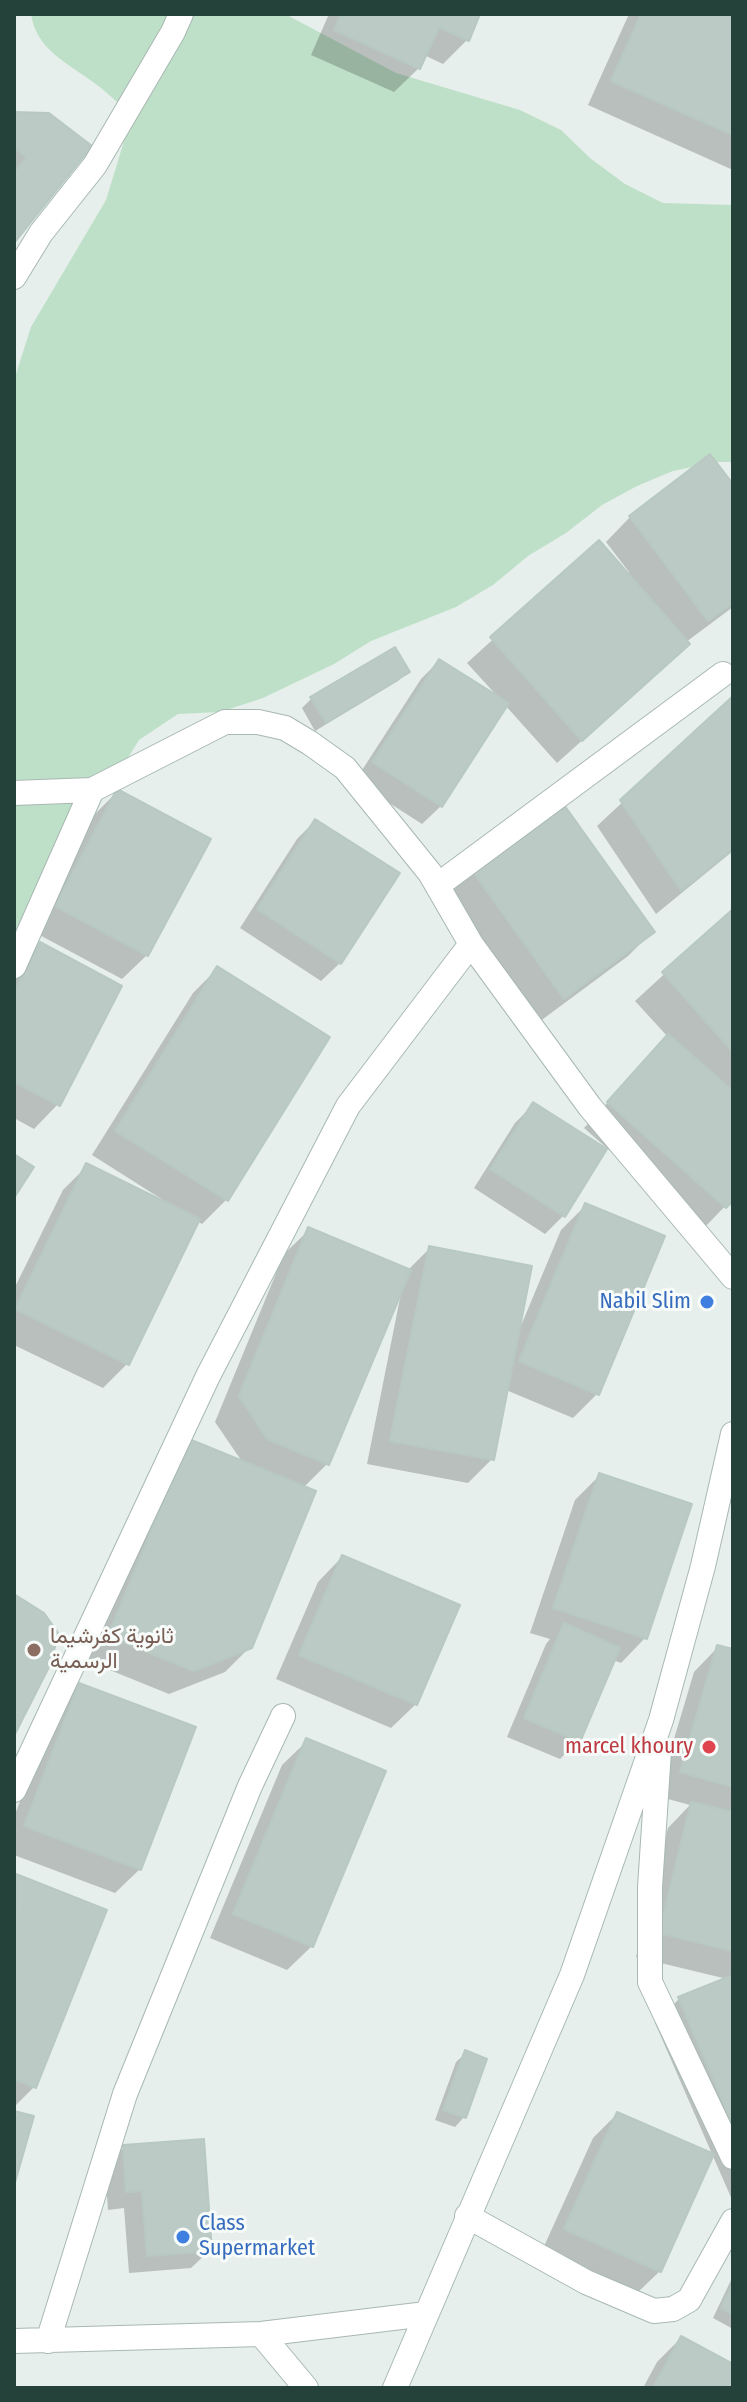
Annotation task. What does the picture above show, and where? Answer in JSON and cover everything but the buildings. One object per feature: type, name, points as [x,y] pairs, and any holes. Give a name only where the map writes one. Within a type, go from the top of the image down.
[{"type":"street","points":[[14,277],[41,233],[95,165],[181,14]]},
{"type":"street","points":[[438,885],[723,674]]},
{"type":"street","points":[[14,793],[92,790],[225,722],[258,722],[285,728],[345,768],[438,885],[471,944],[590,1107],[733,1277]]},
{"type":"street","points":[[14,966],[92,790]]},
{"type":"street","points":[[14,1790],[208,1376],[348,1106],[471,944]]},
{"type":"street","points":[[395,2388],[572,1975],[661,1720],[703,1566],[733,1434]]},
{"type":"street","points":[[48,2341],[125,2094],[244,1800],[283,1716]]},
{"type":"street","points":[[661,1720],[650,1887],[650,1982],[733,2157]]},
{"type":"street","points":[[467,2216],[586,2282],[654,2311],[673,2309],[689,2300],[733,2221]]},
{"type":"street","points":[[14,2341],[261,2334],[426,2314]]},
{"type":"street","points":[[261,2334],[306,2388]]},
{"type":"green space","points":[[31,14],[285,14],[396,73],[520,110],[561,130],[590,158],[625,184],[663,203],[733,205],[733,462],[716,462],[673,471],[637,486],[602,505],[566,533],[528,556],[493,585],[456,607],[371,641],[334,664],[263,698],[220,712],[178,714],[139,740],[14,941],[16,374],[31,327],[106,200],[132,115],[46,46],[39,37]]},
{"type":"place","name":"Nabil Slim","points":[[707,1302]]},
{"type":"place","name":"ثانوية كفرشيما الرسمية","points":[[34,1650]]},
{"type":"place","name":"marcel khoury","points":[[709,1747]]},
{"type":"place","name":"Class Supermarket","points":[[183,2237]]}]
